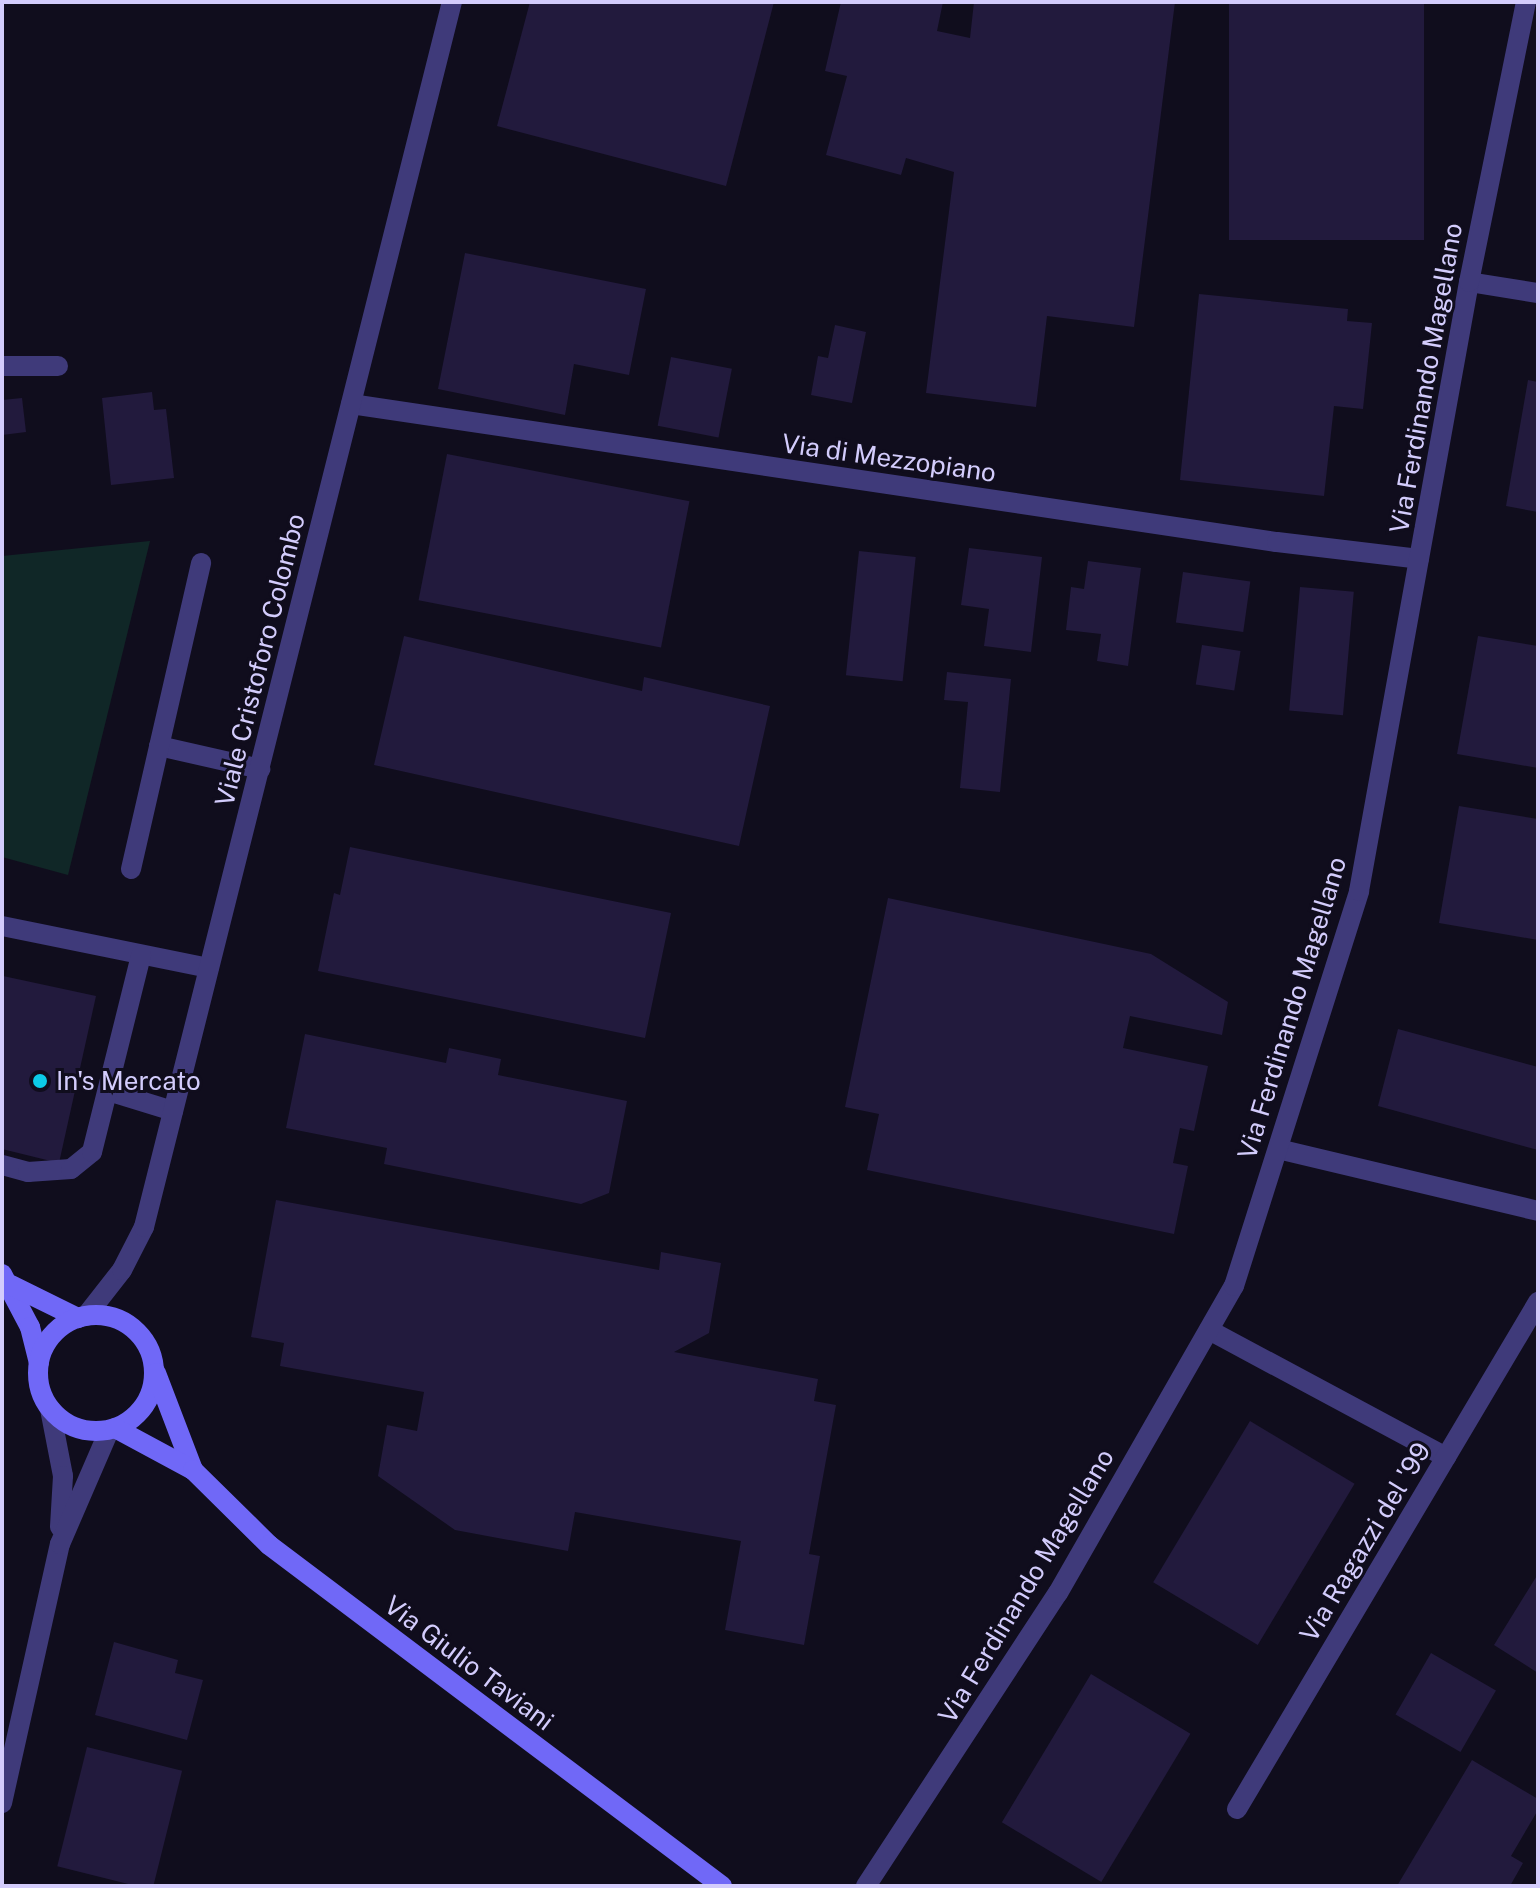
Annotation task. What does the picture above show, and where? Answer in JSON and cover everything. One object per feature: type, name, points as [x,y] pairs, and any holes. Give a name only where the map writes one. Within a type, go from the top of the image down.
[{"type":"main road","points":[[6,1279],[82,1317],[113,1318],[132,1328],[146,1345],[153,1366],[148,1399],[134,1417],[112,1429],[69,1425],[50,1409],[39,1387],[39,1363],[6,1279]]},
{"type":"main road","name":"Viale Cristoforo Colombo","points":[[39,1363],[49,1339],[82,1317]]},
{"type":"main road","name":"Via Giulio Taviani","points":[[153,1366],[193,1470]]},
{"type":"main road","name":"Via Giulio Taviani","points":[[112,1429],[193,1470],[269,1545],[722,1886]]},
{"type":"street","name":"Viale Cristoforo Colombo","points":[[82,1317],[122,1270],[144,1227],[452,2]]},
{"type":"street","name":"Via Ferdinando Magellano","points":[[866,1886],[1058,1593],[1234,1286],[1359,891],[1469,282],[1526,2]]},
{"type":"street","points":[[1469,282],[1538,293]]},
{"type":"street","points":[[2,366],[58,366]]},
{"type":"street","name":"Via di Mezzopiano","points":[[351,404],[1261,540],[1419,559]]},
{"type":"street","points":[[131,869],[201,563]]},
{"type":"street","points":[[159,746],[260,769]]},
{"type":"street","points":[[2,926],[209,968]]},
{"type":"street","points":[[2,1165],[28,1172],[71,1169],[92,1152],[141,955]]},
{"type":"street","points":[[108,1091],[173,1111]]},
{"type":"street","points":[[1278,1149],[1538,1211]]},
{"type":"street","name":"Via Ragazzi del '99","points":[[1237,1809],[1538,1302]]},
{"type":"street","points":[[1209,1330],[1446,1457]]},
{"type":"street","points":[[2,1803],[60,1544],[63,1476],[50,1409]]},
{"type":"street","points":[[60,1544],[112,1429]]},
{"type":"green space","points":[[150,541],[68,875],[2,857],[2,556]]},
{"type":"building","points":[[530,2],[774,2],[726,186],[497,126]]},
{"type":"building","points":[[841,2],[943,2],[937,31],[970,38],[974,2],[1175,2],[1134,327],[1047,316],[1036,407],[926,393],[954,172],[906,158],[901,175],[826,155],[847,76],[825,71]]},
{"type":"building","points":[[1229,2],[1424,2],[1424,240],[1229,240]]},
{"type":"building","points":[[465,253],[646,289],[629,375],[574,364],[565,415],[438,389]]},
{"type":"building","points":[[1199,294],[1348,309],[1347,321],[1372,323],[1363,409],[1334,406],[1324,496],[1180,480]]},
{"type":"building","points":[[835,325],[866,332],[852,403],[811,395],[818,356],[828,358]]},
{"type":"building","points":[[671,357],[732,369],[719,438],[658,426]]},
{"type":"building","points":[[1528,380],[1538,382],[1538,512],[1506,506]]},
{"type":"building","points":[[152,392],[154,410],[166,409],[174,478],[111,485],[102,398]]},
{"type":"building","points":[[22,398],[26,432],[2,435],[2,400]]},
{"type":"building","points":[[447,454],[689,501],[661,647],[419,600]]},
{"type":"building","points":[[969,548],[1042,557],[1031,652],[984,646],[989,609],[961,605]]},
{"type":"building","points":[[859,551],[916,557],[903,681],[846,675]]},
{"type":"building","points":[[1088,561],[1141,568],[1128,666],[1097,661],[1101,634],[1066,630],[1071,587],[1084,589]]},
{"type":"building","points":[[1183,572],[1250,581],[1243,632],[1176,623]]},
{"type":"building","points":[[1300,587],[1354,592],[1343,715],[1289,711]]},
{"type":"building","points":[[404,636],[642,691],[644,677],[770,706],[739,846],[374,765]]},
{"type":"building","points":[[1478,636],[1538,646],[1538,768],[1457,754]]},
{"type":"building","points":[[1202,645],[1241,651],[1234,691],[1196,685]]},
{"type":"building","points":[[947,672],[1011,679],[1000,792],[960,788],[968,702],[944,700]]},
{"type":"building","points":[[1459,806],[1538,819],[1538,940],[1439,923]]},
{"type":"building","points":[[350,847],[671,913],[645,1038],[318,971],[334,893],[340,895]]},
{"type":"building","points":[[888,898],[1151,954],[1228,1002],[1222,1035],[1130,1016],[1123,1048],[1208,1066],[1194,1131],[1180,1128],[1173,1163],[1188,1166],[1174,1234],[867,1170],[879,1114],[845,1107]]},
{"type":"building","points":[[3,976],[96,996],[59,1163],[2,1149]]},
{"type":"building","points":[[1398,1029],[1538,1067],[1538,1150],[1378,1106]]},
{"type":"building","points":[[305,1034],[446,1063],[449,1048],[501,1059],[498,1075],[627,1101],[609,1193],[581,1204],[384,1164],[387,1148],[286,1128]]},
{"type":"building","points":[[276,1200],[659,1270],[661,1252],[721,1263],[709,1333],[674,1352],[818,1379],[814,1401],[836,1405],[809,1554],[820,1556],[804,1645],[725,1630],[741,1541],[575,1512],[568,1551],[455,1530],[378,1476],[387,1425],[417,1431],[424,1392],[280,1366],[284,1343],[251,1337]]},
{"type":"building","points":[[1250,1421],[1355,1484],[1258,1645],[1153,1582]]},
{"type":"building","points":[[1538,1574],[1538,1673],[1494,1645]]},
{"type":"building","points":[[114,1642],[178,1660],[175,1673],[203,1680],[187,1740],[95,1715]]},
{"type":"building","points":[[1431,1653],[1496,1690],[1460,1752],[1396,1714]]},
{"type":"building","points":[[1091,1674],[1190,1734],[1101,1882],[1002,1822]]},
{"type":"building","points":[[87,1747],[182,1771],[153,1886],[136,1886],[57,1866]]},
{"type":"building","points":[[1472,1760],[1538,1799],[1538,1810],[1511,1856],[1523,1863],[1510,1886],[1397,1886]]},
{"type":"place","name":"In's Mercato","points":[[40,1081]]}]
